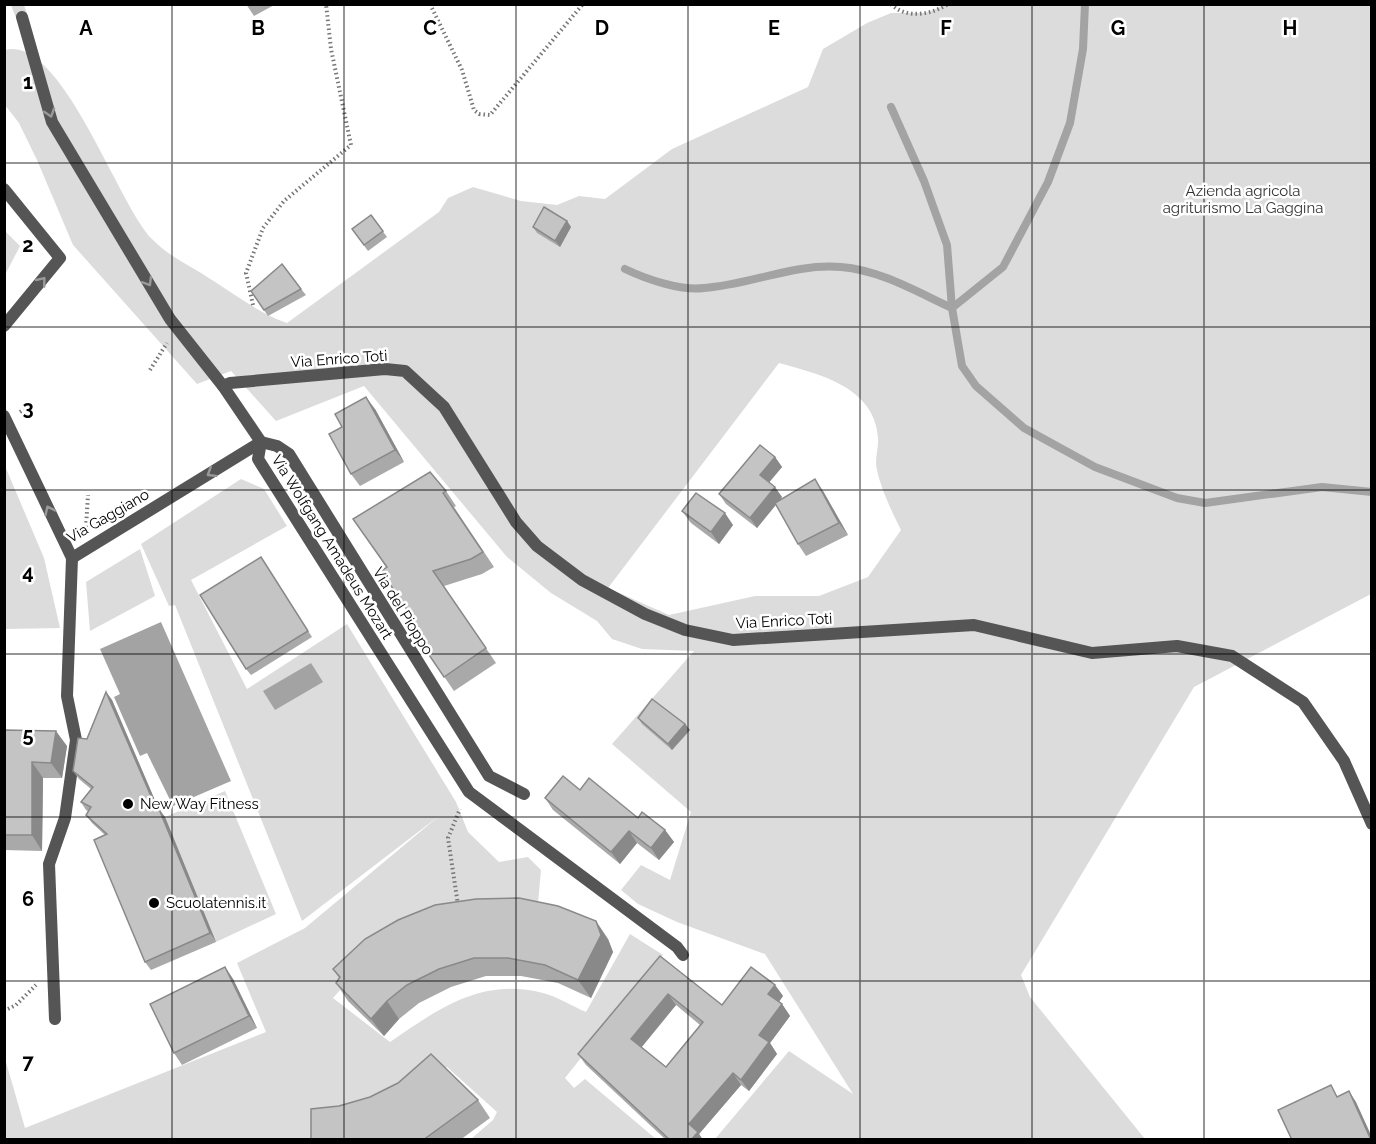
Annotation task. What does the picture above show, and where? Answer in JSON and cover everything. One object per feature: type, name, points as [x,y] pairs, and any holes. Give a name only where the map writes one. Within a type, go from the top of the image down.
[{"type":"street","name":"Via Wolfgang Amadeus Mozart","points":[[22,17],[52,122],[170,319],[223,386],[261,442],[258,459],[469,792],[677,947],[683,955]]},
{"type":"street","points":[[4,189],[60,258],[4,327]]},
{"type":"street","name":"Via Enrico Toti","points":[[223,386],[230,383],[385,369],[405,371],[444,407],[516,522],[537,546],[582,580],[645,614],[685,630],[733,640],[974,625],[1092,654],[1177,646],[1232,656],[1303,702],[1344,761],[1371,824]]},
{"type":"street","name":"Via Gaggiano","points":[[4,416],[72,558],[261,442]]},
{"type":"street","name":"Via del Pioppo","points":[[261,442],[277,446],[289,454],[489,776],[524,794]]},
{"type":"street","points":[[55,1019],[49,864],[65,818],[76,740],[67,696],[72,558]]},
{"type":"path","points":[[253,305],[246,273],[263,228],[284,201],[351,145],[331,49],[326,4]]},
{"type":"path","points":[[430,4],[462,70],[474,110],[484,116],[490,115],[584,4]]},
{"type":"path","points":[[891,4],[900,12],[911,14],[924,13],[948,4]]},
{"type":"path","points":[[150,370],[167,346],[167,327],[170,319]]},
{"type":"path","points":[[85,537],[88,495]]},
{"type":"path","points":[[459,811],[448,838],[459,911]]},
{"type":"path","points":[[4,1011],[16,1005],[52,970]]},
{"type":"green space","name":"Azienda agricola agriturismo La Gaggina","points":[[948,4],[1371,5],[1371,594],[1194,687],[1021,975],[1030,997],[1145,1139],[715,1139],[789,1051],[853,1094],[765,954],[677,922],[638,904],[621,890],[641,865],[670,880],[691,812],[612,744],[694,651],[642,649],[612,639],[597,621],[551,593],[507,557],[364,386],[276,421],[231,371],[197,384],[73,245],[37,160],[19,123],[5,105],[5,50],[26,52],[47,68],[67,94],[138,220],[152,239],[174,257],[248,304],[287,323],[439,212],[448,198],[473,187],[521,201],[557,205],[579,196],[605,199],[672,149],[808,87],[823,49],[867,23],[891,13],[925,13]],"holes":[[[779,363],[811,372],[842,386],[867,406],[875,421],[878,438],[877,470],[884,493],[901,530],[868,577],[819,596],[755,596],[669,615],[608,588]]]},
{"type":"green space","points":[[5,231],[20,246],[5,275]]},
{"type":"green space","points":[[5,466],[44,558],[60,628],[5,629]]},
{"type":"green space","points":[[241,479],[264,489],[287,526],[191,580],[247,689],[347,624],[456,802],[468,832],[499,862],[528,857],[541,870],[537,914],[357,971],[333,998],[390,1042],[443,1008],[480,993],[500,989],[521,989],[543,993],[586,1012],[630,934],[663,955],[565,1078],[574,1088],[585,1079],[656,1139],[471,1139],[493,1120],[497,1112],[447,1067],[318,1139],[5,1139],[4,1055],[25,1128],[266,1032],[237,963],[305,928],[439,816],[302,921],[175,605],[169,606],[141,544]]},
{"type":"green space","points":[[140,549],[155,596],[90,631],[86,582]]},
{"type":"green space","points":[[225,791],[276,914],[216,942],[165,817]]},
{"type":"shaded area","points":[[161,622],[231,781],[173,806],[147,753],[140,756],[114,697],[120,694],[100,649]]},
{"type":"shaded area","points":[[311,663],[323,682],[275,710],[263,691]]},
{"type":"building","points":[[544,207],[567,221],[555,241],[533,227]]},
{"type":"building","points":[[371,215],[383,231],[364,245],[352,229]]},
{"type":"building","points":[[282,264],[301,289],[264,310],[251,291]]},
{"type":"building","points":[[366,397],[395,450],[351,474],[329,434],[342,427],[335,414]]},
{"type":"building","points":[[760,445],[775,457],[760,475],[775,487],[750,518],[719,494]]},
{"type":"building","points":[[430,472],[446,491],[443,493],[483,552],[471,559],[433,571],[486,648],[444,677],[406,621],[412,617],[381,571],[387,567],[353,519]]},
{"type":"building","points":[[815,479],[839,523],[798,544],[775,503]]},
{"type":"building","points":[[696,493],[725,513],[711,532],[682,511]]},
{"type":"building","points":[[261,557],[308,631],[246,669],[200,595]]},
{"type":"building","points":[[106,692],[157,810],[159,809],[210,933],[145,962],[94,840],[107,834],[86,815],[91,807],[81,802],[93,787],[73,771],[78,738],[87,739]]},
{"type":"building","points":[[652,699],[685,724],[668,744],[638,718]]},
{"type":"building","points":[[4,730],[56,731],[51,763],[32,762],[32,835],[4,835]]},
{"type":"building","points":[[563,776],[580,790],[589,778],[638,818],[642,812],[665,830],[651,848],[629,831],[611,852],[545,798]]},
{"type":"building","points":[[519,898],[558,906],[596,921],[601,935],[578,980],[545,965],[508,958],[474,958],[439,969],[407,985],[387,1001],[371,1019],[336,983],[340,977],[333,969],[365,939],[398,920],[435,905],[476,899]]},
{"type":"building","points":[[660,956],[722,1005],[751,967],[775,985],[768,994],[782,1004],[759,1035],[769,1042],[741,1080],[733,1073],[689,1124],[698,1132],[691,1140],[670,1140],[578,1054]],"holes":[[[668,994],[703,1022],[666,1067],[631,1039]]]},
{"type":"building","points":[[225,967],[249,1016],[174,1053],[150,1004]]},
{"type":"building","points":[[431,1054],[478,1100],[423,1140],[311,1140],[311,1109],[339,1106],[370,1097],[398,1083]]},
{"type":"building","points":[[1331,1085],[1337,1097],[1349,1091],[1371,1140],[1292,1140],[1278,1110]]},
{"type":"waterway","points":[[625,269],[663,283],[695,288],[738,283],[806,268],[841,267],[884,277],[952,308],[1003,267],[1048,182],[1070,123],[1083,49],[1085,4]]},
{"type":"waterway","points":[[891,107],[924,181],[947,245],[952,308],[962,366],[976,386],[1024,428],[1095,467],[1177,498],[1205,503],[1322,487],[1372,492]]},
{"type":"tunnel","points":[[17,4],[22,17]]},
{"type":"place","name":"New Way Fitness","points":[[128,804]]},
{"type":"place","name":"Scuolatennis.it","points":[[154,903]]}]
